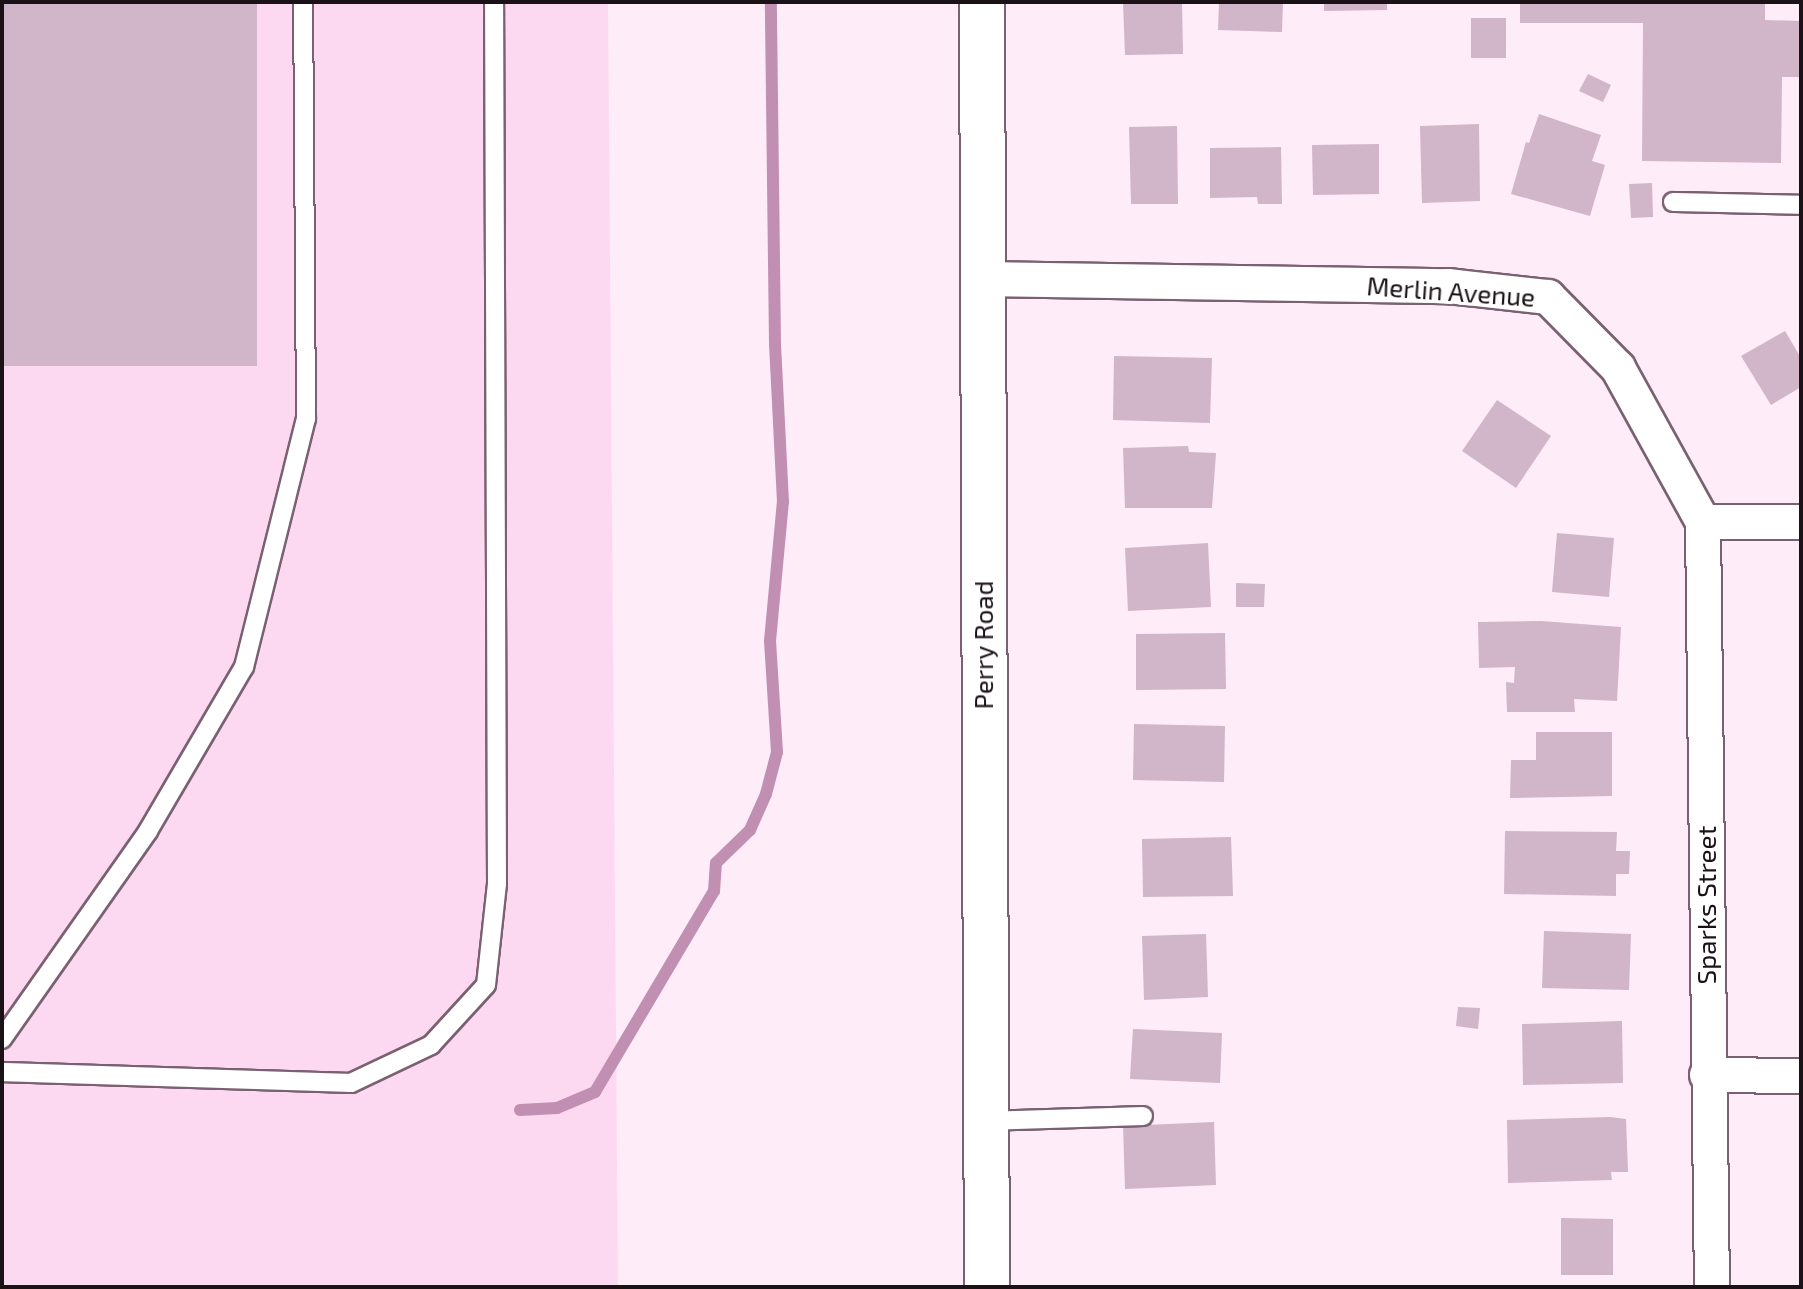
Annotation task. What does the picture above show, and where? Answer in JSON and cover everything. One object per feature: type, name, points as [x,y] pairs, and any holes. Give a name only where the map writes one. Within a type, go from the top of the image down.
[{"type":"main road","name":"Perry Road","points":[[982,2],[987,1287]]},
{"type":"street","name":"Merlin Avenue","points":[[981,279],[1448,286],[1548,297],[1618,368],[1703,522]]},
{"type":"street","points":[[1703,522],[1801,522]]},
{"type":"street","name":"Sparks Street","points":[[1703,522],[1707,1075],[1712,1287]]},
{"type":"street","points":[[1707,1075],[1801,1076]]},
{"type":"lane","points":[[2,1039],[148,831],[244,667],[306,419],[303,2]]},
{"type":"lane","points":[[2,1072],[351,1083],[431,1045],[486,985],[497,884],[494,2]]},
{"type":"lane","points":[[1673,202],[1801,205]]},
{"type":"lane","points":[[985,1121],[1143,1116]]},
{"type":"shaded area","points":[[2,2],[608,2],[618,1287],[2,1287]]},
{"type":"building","points":[[2,2],[257,2],[257,366],[2,366]]},
{"type":"building","points":[[1123,2],[1182,2],[1183,54],[1125,55]]},
{"type":"building","points":[[1219,2],[1283,2],[1282,32],[1218,30]]},
{"type":"building","points":[[1324,2],[1387,2],[1387,10],[1324,11]]},
{"type":"building","points":[[1520,2],[1765,2],[1765,20],[1801,21],[1801,77],[1782,77],[1781,163],[1642,161],[1643,23],[1520,23]]},
{"type":"building","points":[[1471,18],[1506,18],[1506,58],[1471,58]]},
{"type":"building","points":[[1588,74],[1611,85],[1603,102],[1579,91]]},
{"type":"building","points":[[1539,114],[1601,135],[1592,161],[1605,165],[1590,216],[1511,194],[1526,142],[1529,143]]},
{"type":"building","points":[[1479,124],[1480,201],[1422,203],[1420,126]]},
{"type":"building","points":[[1177,126],[1178,204],[1131,204],[1129,127]]},
{"type":"building","points":[[1379,144],[1379,194],[1313,195],[1312,145]]},
{"type":"building","points":[[1281,147],[1282,204],[1258,204],[1257,197],[1210,198],[1210,148]]},
{"type":"building","points":[[1652,183],[1653,217],[1631,218],[1629,184]]},
{"type":"building","points":[[1785,331],[1801,358],[1801,387],[1771,405],[1741,356]]},
{"type":"building","points":[[1114,356],[1212,358],[1210,423],[1113,420]]},
{"type":"building","points":[[1497,400],[1551,436],[1516,488],[1462,451]]},
{"type":"building","points":[[1188,446],[1189,452],[1216,453],[1212,508],[1125,508],[1123,448]]},
{"type":"building","points":[[1557,533],[1614,538],[1609,597],[1552,592]]},
{"type":"building","points":[[1208,543],[1211,607],[1128,611],[1125,548]]},
{"type":"building","points":[[1236,583],[1265,584],[1264,607],[1236,607]]},
{"type":"building","points":[[1541,621],[1621,627],[1617,701],[1574,699],[1575,712],[1507,712],[1506,682],[1514,683],[1515,667],[1479,668],[1478,622]]},
{"type":"building","points":[[1225,633],[1226,689],[1136,690],[1136,634]]},
{"type":"building","points":[[1134,724],[1225,726],[1224,782],[1133,780]]},
{"type":"building","points":[[1536,732],[1612,732],[1612,796],[1510,798],[1511,760],[1536,760]]},
{"type":"building","points":[[1505,831],[1617,832],[1616,851],[1630,851],[1629,874],[1616,874],[1616,896],[1504,894]]},
{"type":"building","points":[[1231,837],[1233,896],[1143,897],[1142,839]]},
{"type":"building","points":[[1544,931],[1631,934],[1629,990],[1542,988]]},
{"type":"building","points":[[1206,934],[1208,997],[1144,1000],[1142,936]]},
{"type":"building","points":[[1458,1007],[1480,1008],[1478,1029],[1456,1026]]},
{"type":"building","points":[[1622,1021],[1623,1083],[1523,1085],[1522,1024]]},
{"type":"building","points":[[1133,1029],[1222,1033],[1220,1083],[1130,1079]]},
{"type":"building","points":[[1626,1119],[1628,1172],[1611,1172],[1612,1180],[1508,1183],[1507,1120]]},
{"type":"building","points":[[1214,1122],[1216,1185],[1125,1189],[1123,1126]]},
{"type":"building","points":[[1561,1218],[1613,1219],[1613,1275],[1561,1275]]},
{"type":"waterway","points":[[520,1110],[557,1108],[595,1092],[714,891],[716,863],[750,830],[766,794],[777,752],[770,641],[783,502],[775,344],[771,2]]}]
